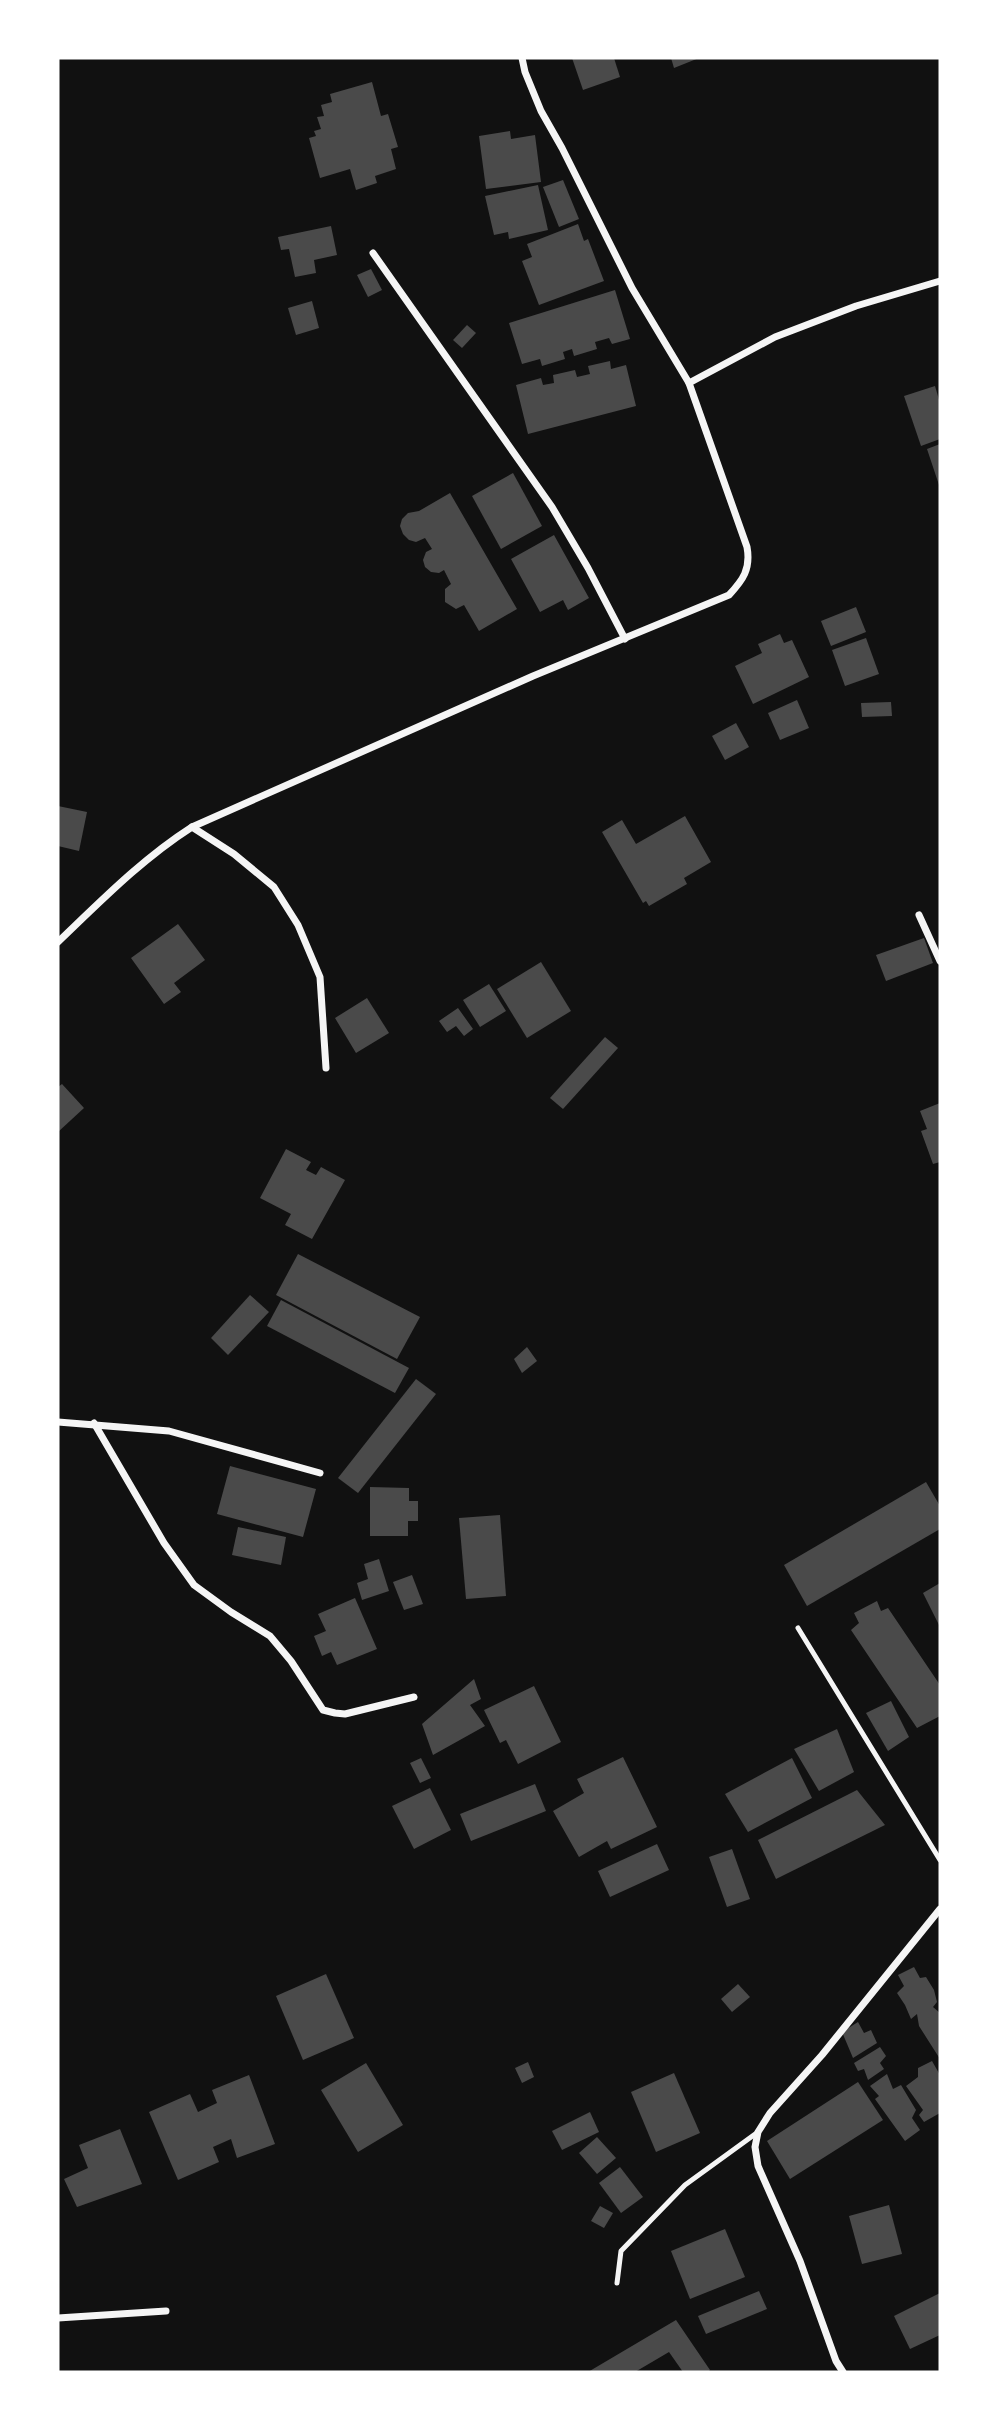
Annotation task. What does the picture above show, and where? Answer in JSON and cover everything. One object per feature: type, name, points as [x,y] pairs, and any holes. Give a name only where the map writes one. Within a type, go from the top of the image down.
[{"type":"street","points":[[58,942],[145,861],[192,827],[398,735],[729,596],[748,569],[747,547],[689,383],[632,288],[541,111],[522,58]]},
{"type":"street","points":[[373,253],[552,507],[625,639]]},
{"type":"street","points":[[689,383],[775,337],[856,306],[940,281]]},
{"type":"street","points":[[192,827],[234,855],[274,887],[299,925],[320,977],[326,1068]]},
{"type":"street","points":[[919,915],[940,961]]},
{"type":"street","points":[[58,1422],[169,1431],[320,1474]]},
{"type":"street","points":[[94,1423],[164,1543],[194,1585],[270,1636],[291,1661],[323,1710],[345,1713],[414,1697]]},
{"type":"street","points":[[843,2372],[836,2361],[800,2261],[758,2166],[755,2147],[758,2132],[770,2113],[822,2055],[940,1909]]},
{"type":"street","points":[[58,2318],[166,2311]]},
{"type":"lane","points":[[798,1628],[940,1860]]},
{"type":"lane","points":[[617,2283],[621,2251],[685,2185],[758,2132]]},
{"type":"building","points":[[572,58],[614,58],[620,77],[583,90]]},
{"type":"building","points":[[671,58],[699,58],[674,68]]},
{"type":"building","points":[[372,82],[381,116],[388,114],[398,147],[391,149],[396,169],[375,176],[377,183],[356,190],[350,169],[320,178],[309,138],[316,136],[314,131],[321,129],[317,117],[324,116],[321,105],[332,102],[330,94]]},
{"type":"building","points":[[510,131],[511,139],[535,135],[541,182],[486,189],[479,136]]},
{"type":"building","points":[[563,180],[579,219],[559,227],[543,187]]},
{"type":"building","points":[[538,185],[548,230],[509,239],[508,232],[494,235],[485,196]]},
{"type":"building","points":[[578,224],[584,241],[588,239],[604,281],[539,305],[522,261],[532,257],[527,244]]},
{"type":"building","points":[[331,226],[337,255],[314,260],[316,273],[295,277],[289,249],[281,250],[278,237]]},
{"type":"building","points":[[371,269],[382,290],[368,297],[357,275]]},
{"type":"building","points":[[615,290],[630,339],[612,344],[609,338],[595,342],[597,349],[574,356],[572,349],[563,352],[565,359],[542,366],[540,359],[522,364],[509,323]]},
{"type":"building","points":[[312,301],[319,328],[296,335],[288,308]]},
{"type":"building","points":[[467,325],[476,333],[462,348],[453,340]]},
{"type":"building","points":[[610,361],[611,369],[626,365],[636,406],[528,434],[516,385],[541,378],[543,385],[554,383],[553,375],[575,370],[577,377],[590,374],[588,366]]},
{"type":"building","points":[[935,386],[940,403],[940,439],[921,446],[904,396]]},
{"type":"building","points":[[940,444],[940,488],[927,449]]},
{"type":"building","points":[[513,473],[542,526],[501,549],[472,496]]},
{"type":"building","points":[[450,493],[517,609],[479,631],[464,605],[456,609],[445,602],[445,589],[451,584],[444,570],[439,573],[431,572],[425,567],[423,560],[426,552],[432,549],[425,538],[416,542],[409,540],[400,526],[408,513],[419,511]]},
{"type":"building","points":[[554,535],[589,598],[568,610],[563,600],[540,612],[511,559]]},
{"type":"building","points":[[856,607],[866,632],[831,646],[821,621]]},
{"type":"building","points":[[780,634],[784,643],[792,640],[809,677],[753,704],[735,666],[762,653],[758,644]]},
{"type":"building","points":[[866,638],[879,674],[845,686],[832,650]]},
{"type":"building","points":[[797,700],[809,728],[780,740],[768,713]]},
{"type":"building","points":[[891,702],[892,716],[862,717],[861,703]]},
{"type":"building","points":[[736,723],[749,747],[725,760],[712,736]]},
{"type":"building","points":[[58,806],[87,812],[79,851],[58,846]]},
{"type":"building","points":[[685,816],[711,862],[684,878],[687,884],[649,906],[646,901],[643,903],[602,832],[622,820],[636,844]]},
{"type":"building","points":[[178,924],[205,960],[174,983],[181,992],[164,1004],[131,958]]},
{"type":"building","points":[[924,938],[933,963],[886,981],[876,955]]},
{"type":"building","points":[[541,962],[571,1011],[527,1038],[497,989]]},
{"type":"building","points":[[489,984],[506,1011],[480,1027],[463,1000]]},
{"type":"building","points":[[367,998],[389,1033],[356,1053],[335,1018]]},
{"type":"building","points":[[458,1008],[473,1029],[464,1036],[456,1026],[447,1032],[439,1021]]},
{"type":"building","points":[[605,1037],[618,1048],[563,1109],[550,1098]]},
{"type":"building","points":[[62,1084],[84,1108],[58,1132],[58,1087]]},
{"type":"building","points":[[940,1103],[940,1162],[933,1164],[921,1131],[927,1129],[920,1111]]},
{"type":"building","points":[[286,1149],[311,1162],[306,1170],[316,1175],[321,1167],[345,1180],[312,1239],[285,1225],[291,1214],[260,1198]]},
{"type":"building","points":[[298,1254],[420,1317],[397,1359],[276,1295]]},
{"type":"building","points":[[250,1295],[269,1312],[228,1355],[211,1338]]},
{"type":"building","points":[[281,1300],[409,1368],[395,1393],[267,1326]]},
{"type":"building","points":[[527,1347],[537,1361],[522,1373],[514,1359]]},
{"type":"building","points":[[416,1379],[436,1394],[358,1493],[338,1478]]},
{"type":"building","points":[[230,1466],[316,1489],[303,1537],[217,1514]]},
{"type":"building","points":[[926,1482],[940,1506],[940,1529],[807,1606],[784,1565]]},
{"type":"building","points":[[370,1487],[409,1488],[409,1501],[418,1501],[418,1521],[408,1521],[408,1536],[370,1536]]},
{"type":"building","points":[[500,1515],[506,1596],[466,1599],[459,1518]]},
{"type":"building","points":[[238,1527],[286,1537],[281,1565],[232,1555]]},
{"type":"building","points":[[379,1559],[389,1591],[362,1600],[357,1583],[368,1579],[364,1564]]},
{"type":"building","points":[[412,1575],[423,1604],[404,1610],[393,1582]]},
{"type":"building","points":[[940,1583],[940,1627],[923,1593]]},
{"type":"building","points":[[355,1598],[377,1649],[337,1665],[331,1652],[322,1656],[314,1636],[326,1631],[318,1614]]},
{"type":"building","points":[[877,1601],[881,1611],[888,1608],[940,1685],[940,1716],[917,1728],[851,1630],[859,1623],[854,1613]]},
{"type":"building","points":[[474,1679],[481,1699],[470,1705],[485,1726],[433,1755],[422,1724]]},
{"type":"building","points":[[534,1686],[561,1742],[518,1764],[506,1740],[500,1743],[484,1710]]},
{"type":"building","points":[[891,1701],[909,1737],[888,1751],[866,1713]]},
{"type":"building","points":[[837,1729],[854,1772],[819,1791],[794,1749]]},
{"type":"building","points":[[623,1757],[657,1827],[611,1849],[607,1841],[579,1857],[553,1811],[584,1793],[577,1779]]},
{"type":"building","points":[[421,1758],[431,1778],[420,1783],[410,1763]]},
{"type":"building","points":[[792,1758],[812,1798],[748,1832],[725,1794]]},
{"type":"building","points":[[535,1784],[546,1811],[471,1841],[460,1814]]},
{"type":"building","points":[[430,1788],[451,1830],[414,1849],[392,1806]]},
{"type":"building","points":[[857,1790],[885,1825],[776,1879],[758,1840]]},
{"type":"building","points":[[657,1844],[669,1870],[610,1897],[598,1871]]},
{"type":"building","points":[[732,1849],[750,1899],[727,1907],[709,1857]]},
{"type":"building","points":[[914,1967],[920,1978],[926,1977],[934,1990],[937,2002],[933,2007],[940,2013],[940,2059],[919,2026],[917,2014],[911,2019],[897,1993],[904,1986],[898,1975]]},
{"type":"building","points":[[326,1974],[354,2038],[303,2060],[276,1996]]},
{"type":"building","points":[[738,1984],[750,1997],[732,2012],[721,1999]]},
{"type":"building","points":[[858,2022],[864,2033],[871,2030],[877,2043],[853,2058],[842,2032]]},
{"type":"building","points":[[880,2047],[886,2056],[880,2063],[884,2069],[868,2080],[864,2069],[858,2071],[854,2063]]},
{"type":"building","points":[[932,2061],[940,2075],[940,2113],[924,2122],[919,2115],[923,2110],[906,2086],[918,2077],[918,2068]]},
{"type":"building","points":[[528,2062],[534,2077],[522,2083],[515,2068]]},
{"type":"building","points":[[366,2063],[403,2125],[358,2152],[321,2090]]},
{"type":"building","points":[[674,2073],[700,2133],[656,2152],[631,2092]]},
{"type":"building","points":[[887,2074],[893,2089],[901,2085],[916,2110],[912,2118],[920,2130],[905,2141],[875,2099],[879,2096],[870,2086]]},
{"type":"building","points":[[249,2075],[275,2144],[237,2158],[231,2139],[213,2147],[219,2162],[178,2180],[149,2112],[190,2094],[198,2112],[217,2103],[212,2090]]},
{"type":"building","points":[[858,2082],[883,2120],[790,2179],[767,2141]]},
{"type":"building","points":[[590,2112],[599,2132],[562,2150],[552,2131]]},
{"type":"building","points":[[120,2129],[142,2184],[77,2207],[64,2179],[88,2168],[79,2145]]},
{"type":"building","points":[[597,2137],[616,2158],[597,2174],[579,2153]]},
{"type":"building","points":[[620,2167],[643,2197],[621,2213],[599,2183]]},
{"type":"building","points":[[889,2205],[902,2254],[862,2264],[849,2216]]},
{"type":"building","points":[[600,2206],[613,2213],[604,2228],[591,2221]]},
{"type":"building","points":[[725,2229],[745,2277],[690,2299],[671,2251]]},
{"type":"building","points":[[759,2291],[767,2309],[706,2334],[698,2316]]},
{"type":"building","points":[[940,2293],[940,2335],[910,2349],[894,2316]]},
{"type":"building","points":[[676,2320],[710,2370],[708,2372],[683,2372],[669,2352],[635,2372],[588,2372]]}]
